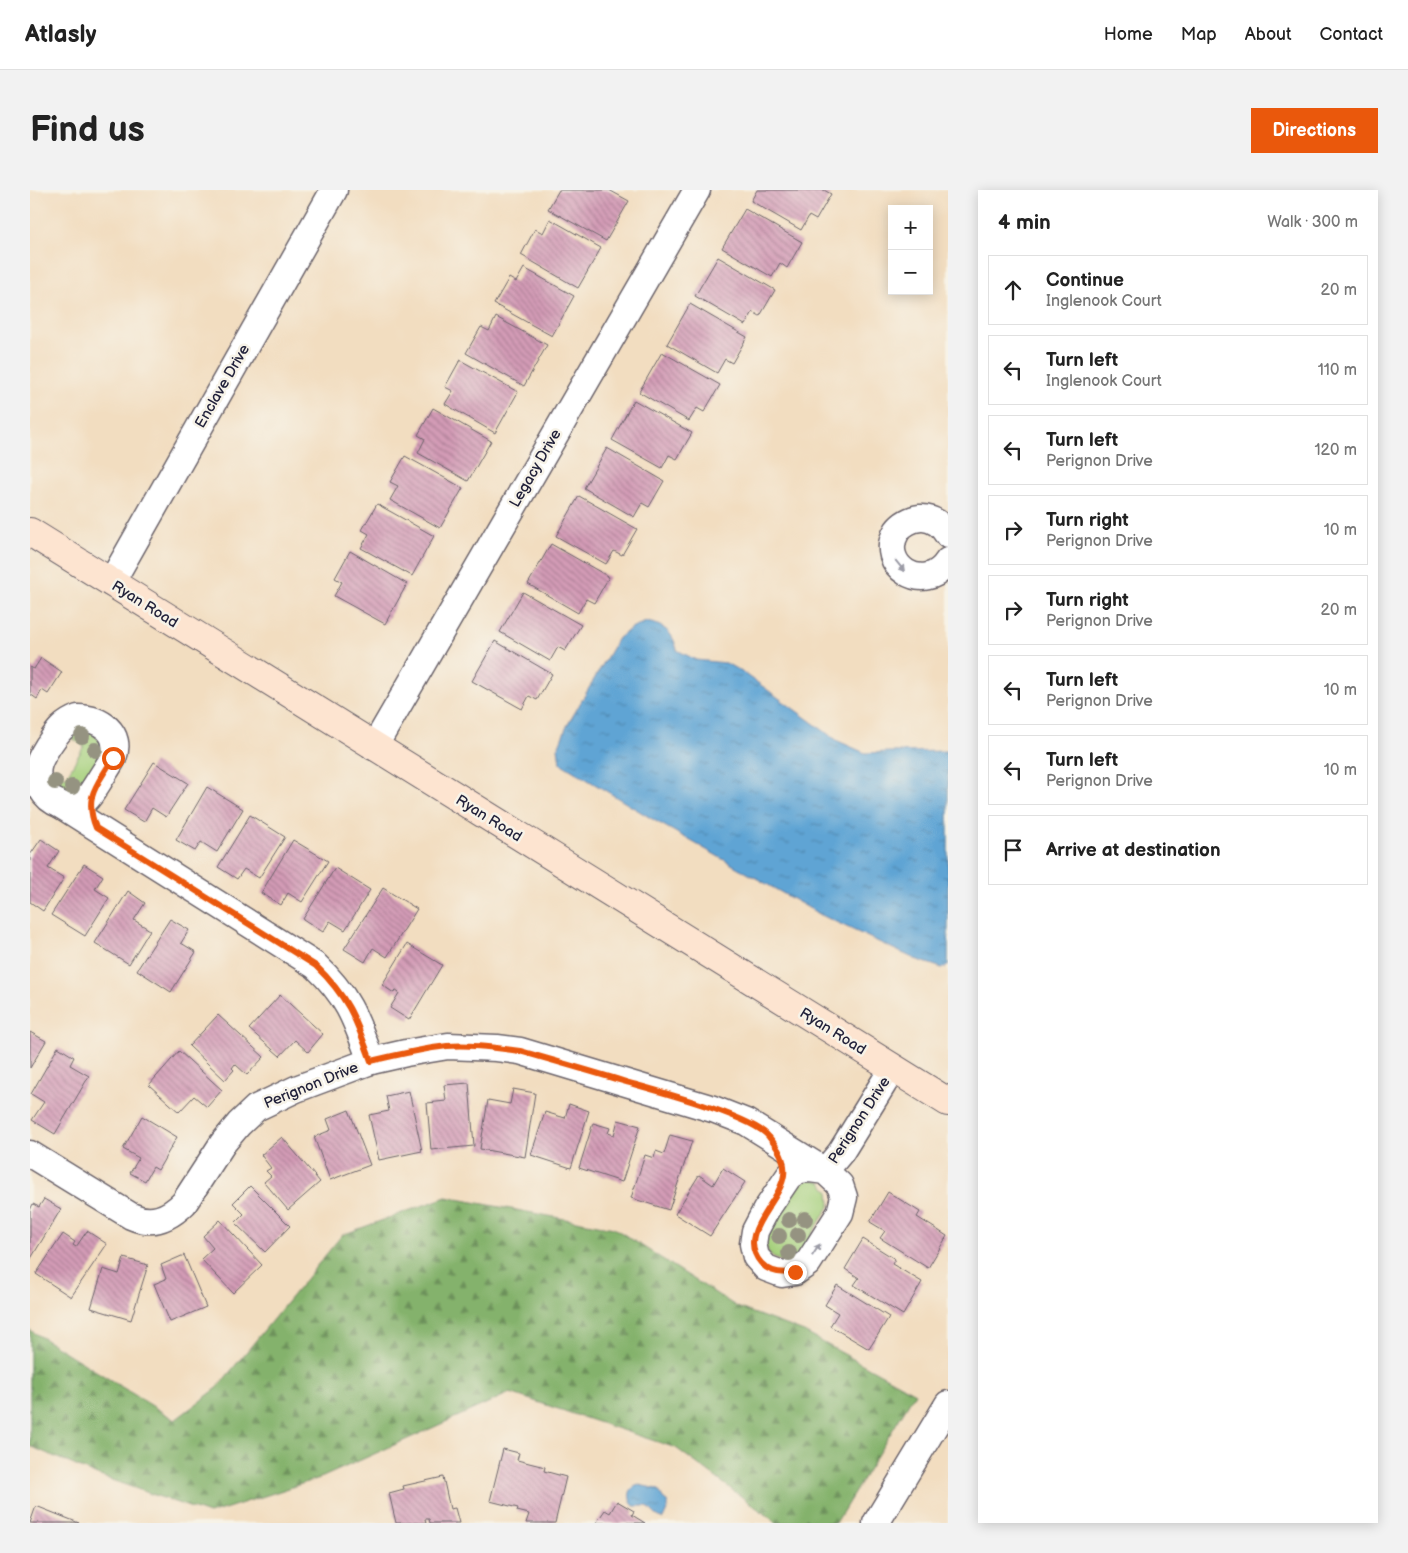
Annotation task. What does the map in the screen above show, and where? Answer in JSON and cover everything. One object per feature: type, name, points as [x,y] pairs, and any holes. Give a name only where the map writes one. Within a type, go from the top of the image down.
[{"type":"main road","name":"Ryan Road","points":[[30,532],[948,1102]]},
{"type":"street","name":"Enclave Drive","points":[[111,583],[334,190]]},
{"type":"street","name":"Legacy Drive","points":[[374,747],[697,190]]},
{"type":"street","points":[[945,522],[921,518],[912,520],[898,530],[892,546],[896,563],[902,570],[918,578],[935,574],[942,570],[948,561]]},
{"type":"street","points":[[78,718],[88,718],[103,724],[111,733],[114,741],[113,758],[84,802],[77,806],[63,806],[56,802],[49,798],[39,784],[37,770],[39,760],[58,730],[67,722],[78,718]]},
{"type":"street","points":[[96,786],[90,807],[96,828]]},
{"type":"street","points":[[56,802],[316,966],[336,986],[346,1000],[371,1061]]},
{"type":"street","name":"Perignon Drive","points":[[30,1154],[131,1216],[154,1221],[167,1217],[184,1203],[223,1143],[256,1108],[296,1089],[371,1061],[448,1046],[520,1051],[713,1108],[768,1134],[825,1171],[840,1185],[844,1197],[840,1213],[808,1263],[795,1272],[782,1274],[766,1268],[756,1257],[753,1244],[755,1231],[789,1176],[799,1170],[825,1171]]},
{"type":"street","name":"Perignon Drive","points":[[825,1171],[841,1152],[893,1068]]},
{"type":"street","name":"Perignon Drive","points":[[768,1134],[779,1151],[784,1164],[782,1186]]},
{"type":"street","points":[[876,1523],[948,1404]]},
{"type":"green space","points":[[79,729],[93,732],[101,742],[101,756],[82,787],[71,794],[57,791],[49,780],[49,767],[66,777],[84,746],[68,736]]},
{"type":"green space","points":[[809,1179],[821,1182],[829,1192],[830,1205],[797,1258],[784,1261],[774,1258],[770,1255],[765,1245],[764,1238],[797,1185]]},
{"type":"green space","points":[[446,1197],[614,1228],[737,1307],[804,1332],[915,1393],[836,1523],[777,1523],[676,1448],[510,1393],[323,1477],[209,1514],[97,1475],[30,1446],[30,1330],[175,1420],[216,1389],[342,1235]]},
{"type":"water","points":[[646,622],[667,630],[673,638],[677,650],[696,660],[726,663],[747,675],[838,741],[865,753],[948,751],[948,966],[942,968],[915,959],[821,915],[654,820],[560,763],[558,748],[567,726],[618,638],[633,627]]},
{"type":"water","points":[[639,1485],[658,1489],[663,1498],[668,1502],[668,1508],[663,1519],[647,1506],[634,1506],[630,1500],[630,1494],[635,1486]]},
{"type":"building","points":[[559,190],[609,190],[629,201],[606,241],[548,209]]},
{"type":"building","points":[[757,190],[824,190],[831,194],[816,220],[809,216],[801,230],[751,201]]},
{"type":"building","points":[[745,209],[802,242],[787,268],[780,263],[772,277],[722,248]]},
{"type":"building","points":[[550,219],[601,248],[578,288],[521,255],[535,229],[543,233]]},
{"type":"building","points":[[718,257],[775,290],[760,316],[753,312],[745,325],[695,296]]},
{"type":"building","points":[[524,268],[574,296],[552,336],[494,304],[509,278],[516,282]]},
{"type":"building","points":[[690,304],[747,337],[732,363],[725,359],[717,373],[667,344]]},
{"type":"building","points":[[496,317],[547,345],[524,386],[466,353],[481,327],[489,331]]},
{"type":"building","points":[[662,352],[720,385],[704,412],[697,408],[689,421],[639,392]]},
{"type":"building","points":[[460,360],[518,392],[495,433],[445,404],[453,391],[445,387]]},
{"type":"building","points":[[634,400],[692,433],[677,459],[669,455],[662,468],[612,440]]},
{"type":"building","points":[[433,408],[491,441],[468,481],[418,453],[425,439],[418,435]]},
{"type":"building","points":[[607,448],[664,481],[649,507],[642,503],[634,517],[584,488]]},
{"type":"building","points":[[405,456],[463,488],[440,528],[390,500],[398,486],[390,482]]},
{"type":"building","points":[[579,496],[637,529],[622,555],[614,551],[606,564],[556,536]]},
{"type":"building","points":[[377,504],[434,536],[412,576],[361,548],[369,534],[362,530]]},
{"type":"building","points":[[551,544],[609,577],[594,603],[586,599],[578,613],[528,584]]},
{"type":"building","points":[[350,551],[407,584],[385,624],[334,596],[342,582],[335,578]]},
{"type":"building","points":[[523,592],[581,625],[565,651],[558,647],[550,661],[500,632]]},
{"type":"building","points":[[495,641],[552,674],[537,700],[529,696],[522,709],[472,681]]},
{"type":"building","points":[[41,658],[62,672],[48,694],[42,690],[37,699],[30,694],[30,667],[34,669]]},
{"type":"building","points":[[154,762],[188,783],[166,817],[152,808],[144,822],[124,810]]},
{"type":"building","points":[[207,787],[243,809],[217,852],[201,842],[195,851],[176,840]]},
{"type":"building","points":[[250,815],[285,837],[259,878],[244,869],[237,879],[218,867]]},
{"type":"building","points":[[41,839],[59,851],[48,868],[64,878],[43,911],[30,902],[30,855]]},
{"type":"building","points":[[293,840],[328,861],[302,902],[288,893],[281,905],[261,893]]},
{"type":"building","points":[[84,864],[103,876],[95,889],[109,898],[85,936],[51,915]]},
{"type":"building","points":[[335,868],[370,890],[345,930],[330,921],[323,932],[303,919]]},
{"type":"building","points":[[383,888],[417,909],[387,957],[373,948],[365,962],[344,949]]},
{"type":"building","points":[[128,891],[145,903],[134,920],[150,930],[129,964],[95,943]]},
{"type":"building","points":[[170,919],[189,930],[181,943],[196,952],[171,992],[137,970]]},
{"type":"building","points":[[407,944],[442,965],[409,1020],[390,1008],[399,993],[395,990],[394,993],[382,985]]},
{"type":"building","points":[[280,995],[323,1034],[308,1052],[295,1040],[280,1056],[249,1029]]},
{"type":"building","points":[[218,1015],[264,1057],[247,1075],[235,1064],[232,1068],[234,1070],[225,1080],[189,1046]]},
{"type":"building","points":[[30,1032],[46,1041],[30,1068]]},
{"type":"building","points":[[58,1047],[74,1057],[70,1065],[89,1076],[55,1134],[32,1120],[44,1102],[31,1094]]},
{"type":"building","points":[[179,1051],[222,1090],[207,1107],[194,1096],[179,1112],[149,1085]]},
{"type":"building","points":[[469,1083],[474,1146],[431,1150],[427,1103],[446,1101],[444,1085]]},
{"type":"building","points":[[513,1089],[535,1093],[525,1157],[480,1149],[488,1100],[510,1104]]},
{"type":"building","points":[[409,1091],[422,1151],[379,1160],[369,1115],[389,1111],[386,1096]]},
{"type":"building","points":[[569,1104],[589,1111],[571,1168],[531,1155],[545,1112],[565,1118]]},
{"type":"building","points":[[349,1110],[370,1165],[330,1180],[314,1137],[331,1130],[327,1119]]},
{"type":"building","points":[[142,1116],[177,1137],[158,1170],[153,1167],[145,1181],[130,1173],[139,1158],[123,1149]]},
{"type":"building","points":[[618,1120],[640,1126],[622,1182],[579,1168],[593,1123],[610,1128],[608,1133],[614,1135]]},
{"type":"building","points":[[670,1135],[692,1141],[669,1210],[631,1198],[645,1155],[654,1158],[656,1151],[664,1154]]},
{"type":"building","points":[[282,1137],[320,1182],[288,1210],[264,1182],[271,1176],[266,1171],[271,1168],[261,1155]]},
{"type":"building","points":[[723,1168],[745,1182],[710,1236],[675,1214],[699,1175],[713,1185]]},
{"type":"building","points":[[250,1186],[290,1226],[265,1252],[235,1223],[244,1214],[233,1203]]},
{"type":"building","points":[[888,1192],[920,1212],[917,1217],[947,1236],[928,1268],[880,1238],[885,1231],[870,1222]]},
{"type":"building","points":[[44,1199],[61,1209],[30,1260],[30,1210],[33,1204],[39,1207]]},
{"type":"building","points":[[220,1220],[262,1265],[233,1293],[201,1259],[213,1248],[203,1236]]},
{"type":"building","points":[[87,1231],[107,1244],[71,1297],[36,1274],[63,1234],[75,1242],[73,1245],[76,1247]]},
{"type":"building","points":[[863,1239],[895,1259],[892,1264],[922,1282],[903,1315],[854,1285],[859,1278],[845,1269]]},
{"type":"building","points":[[184,1255],[206,1307],[170,1322],[154,1284],[166,1279],[161,1265]]},
{"type":"building","points":[[124,1258],[148,1265],[131,1320],[91,1308],[103,1269],[119,1274]]},
{"type":"building","points":[[837,1285],[889,1317],[869,1349],[830,1326],[838,1313],[825,1305]]},
{"type":"building","points":[[503,1449],[519,1453],[517,1460],[545,1467],[544,1471],[566,1477],[555,1523],[526,1523],[529,1514],[517,1511],[518,1508],[490,1501]]},
{"type":"building","points":[[443,1477],[450,1509],[455,1508],[459,1523],[430,1523],[429,1519],[425,1519],[426,1523],[396,1523],[389,1493],[404,1489],[403,1486]]},
{"type":"building","points":[[617,1501],[634,1511],[632,1515],[645,1523],[596,1523],[605,1510],[610,1513]]},
{"type":"building","points":[[36,1506],[79,1523],[30,1523]]},
{"type":"route","points":[[113,758],[96,786],[91,800],[91,815],[96,828],[316,966],[336,986],[346,1000],[371,1061],[448,1046],[473,1046],[520,1051],[713,1108],[768,1134],[779,1151],[784,1164],[784,1174],[782,1186],[755,1231],[753,1244],[756,1257],[766,1268],[782,1274],[795,1272]]}]
